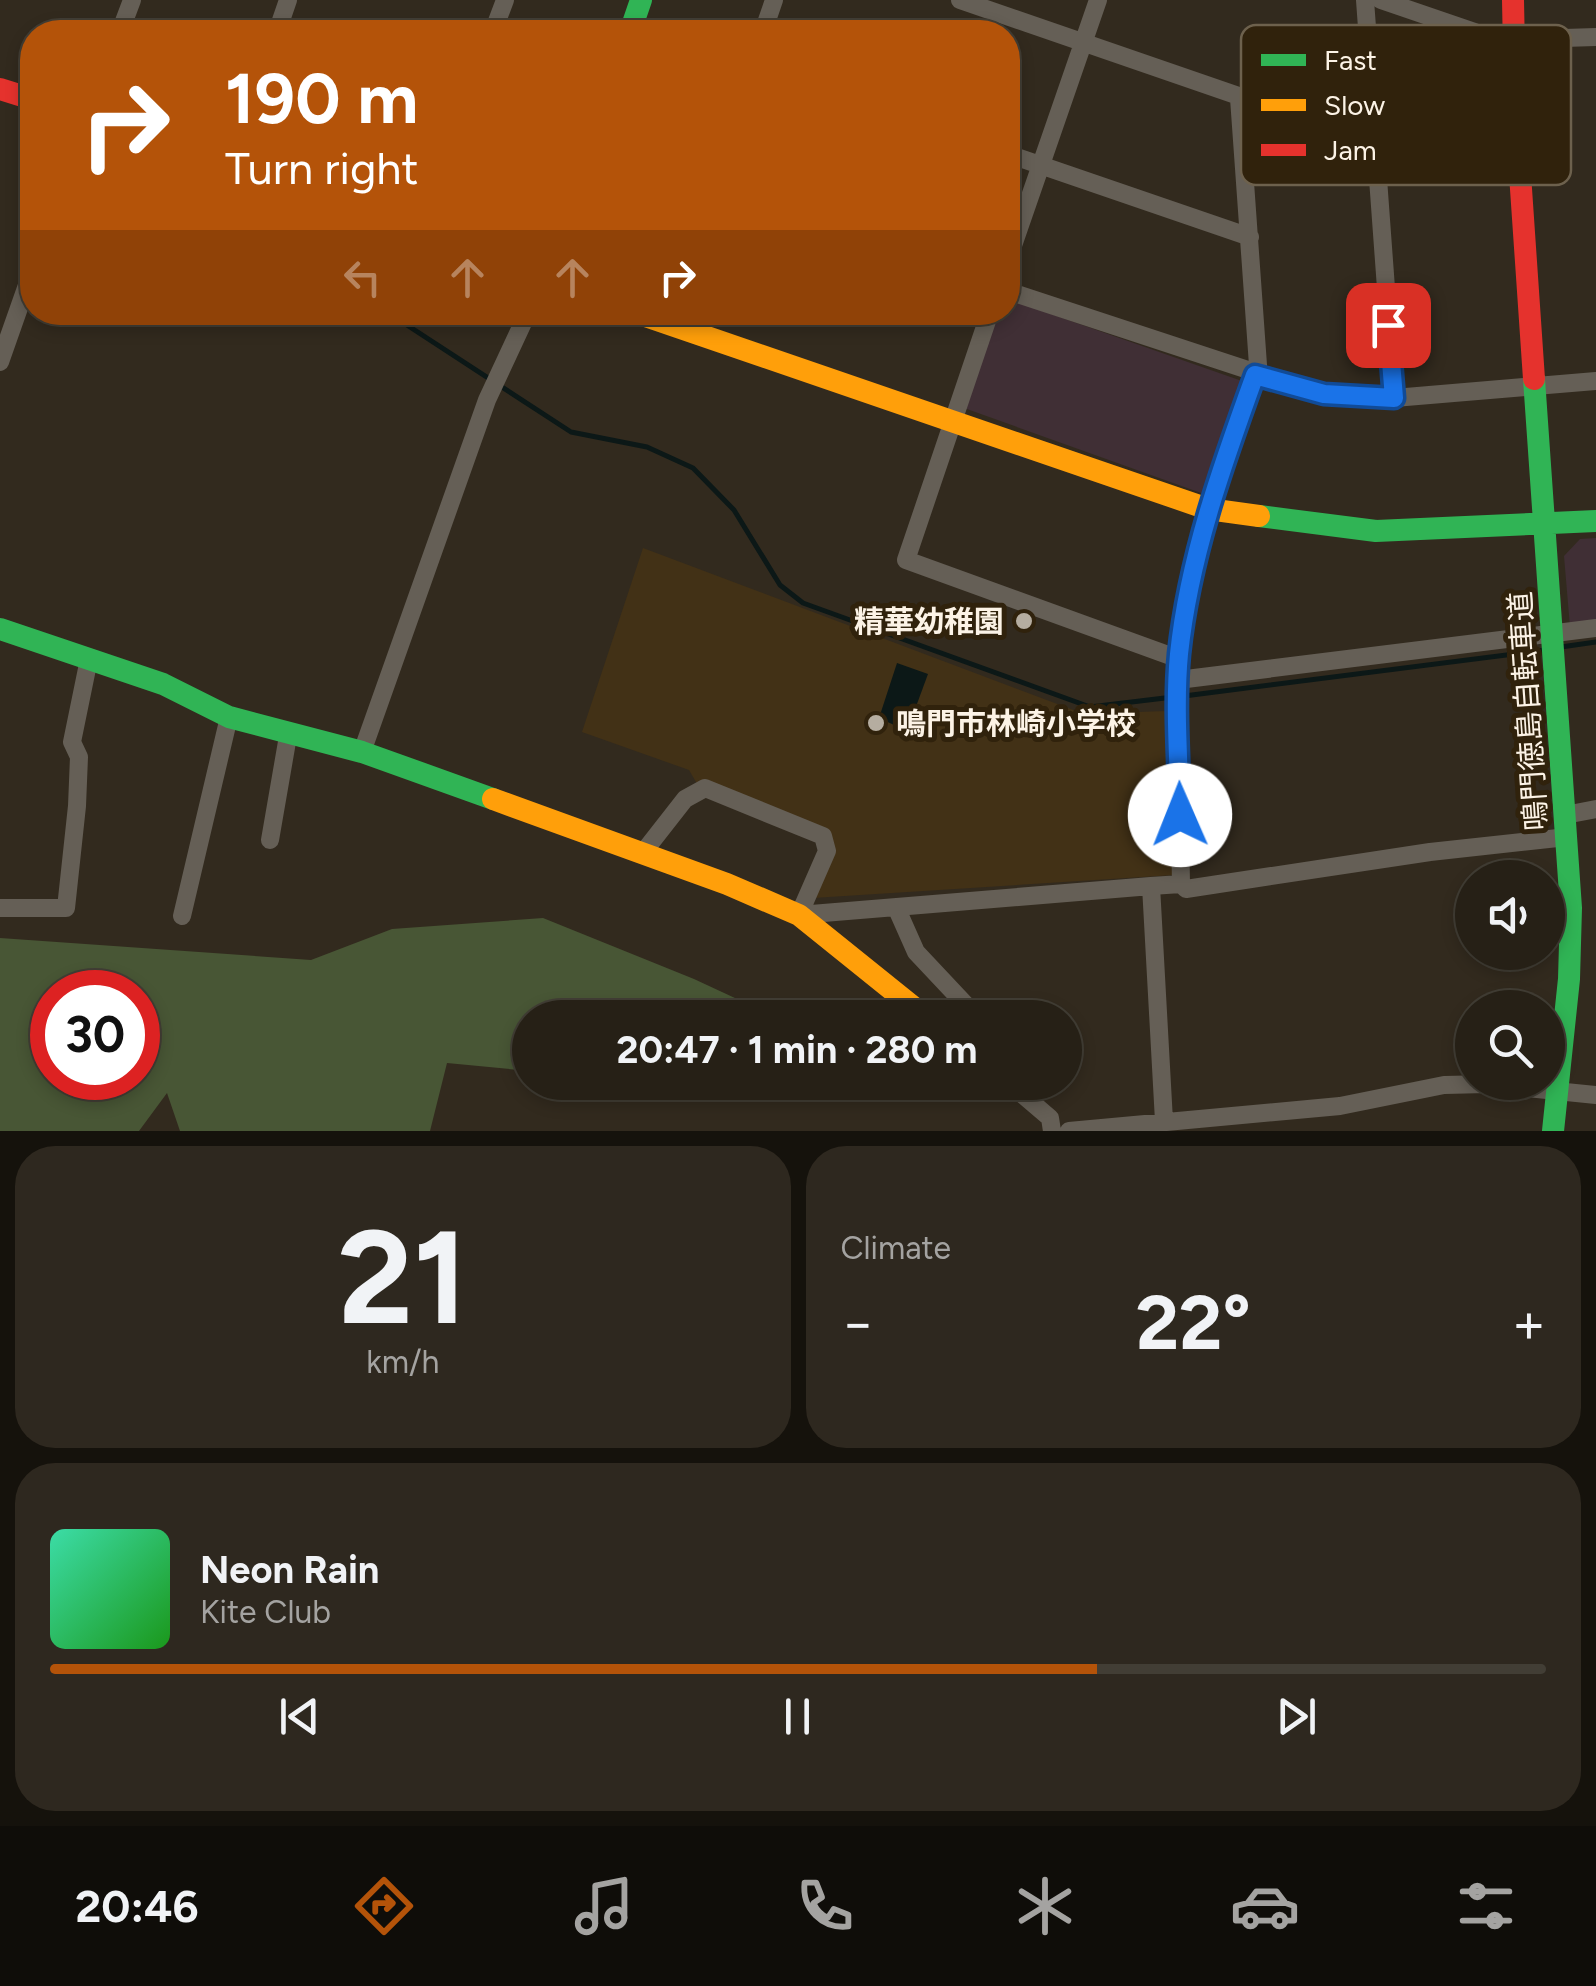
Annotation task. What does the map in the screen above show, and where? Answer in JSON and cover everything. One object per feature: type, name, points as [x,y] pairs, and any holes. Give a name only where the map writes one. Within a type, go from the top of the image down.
[{"type":"street","points":[[960,0],[1017,20]]},
{"type":"street","points":[[1020,224],[1098,0]]},
{"type":"street","points":[[1365,0],[1367,25]]},
{"type":"street","points":[[1380,0],[1459,25]]},
{"type":"street","name":"鳴門徳島自転車道","points":[[1512,25],[1513,0]]},
{"type":"street","points":[[1020,21],[1240,98],[1241,112]]},
{"type":"street","points":[[1571,39],[1596,38]]},
{"type":"street","points":[[1020,158],[1250,237]]},
{"type":"street","points":[[1246,185],[1255,375],[1208,509],[1179,658],[1181,884],[1186,889],[1430,852],[1566,826],[1596,809]]},
{"type":"street","points":[[1378,185],[1394,398]]},
{"type":"street","name":"鳴門徳島自転車道","points":[[1522,185],[1566,826],[1570,961],[1565,1011]]},
{"type":"street","points":[[1020,294],[1255,375],[1324,394],[1394,398],[1596,381]]},
{"type":"street","points":[[0,362],[20,305]]},
{"type":"street","points":[[362,752],[487,400],[522,325]]},
{"type":"street","points":[[671,325],[1208,509],[1376,531],[1596,521]]},
{"type":"street","points":[[986,325],[906,560],[1179,658]]},
{"type":"street","points":[[1178,683],[1554,643],[1596,628]]},
{"type":"street","points":[[0,629],[163,684],[229,717],[288,736],[362,752],[799,914],[905,1000]]},
{"type":"street","points":[[0,908],[66,908],[79,757],[72,742],[90,659]]},
{"type":"street","points":[[182,916],[229,717]]},
{"type":"street","points":[[270,840],[288,736]]},
{"type":"street","points":[[642,854],[685,798],[705,788],[823,836],[827,851],[799,914]]},
{"type":"street","points":[[799,914],[1181,884]]},
{"type":"street","points":[[1150,886],[1164,1121]]},
{"type":"street","points":[[896,907],[916,952],[961,1000]]},
{"type":"street","points":[[1069,1131],[1164,1121],[1242,1123],[1455,1085]]},
{"type":"street","points":[[1565,1092],[1596,1095]]},
{"type":"street","points":[[1029,1100],[1050,1118],[1052,1131]]},
{"type":"street","name":"鳴門徳島自転車道","points":[[1552,1131],[1556,1100]]},
{"type":"shaded area","points":[[1020,303],[1242,381],[1204,494],[964,408],[993,325],[1020,325]]},
{"type":"shaded area","points":[[1596,538],[1596,624],[1570,627],[1564,556],[1580,539]]},
{"type":"shaded area","name":"鳴門市林崎小学校","points":[[643,548],[1084,714],[1166,711],[1174,875],[813,898],[827,830],[696,782],[689,770],[582,732]]},
{"type":"shaded area","points":[[897,663],[928,674],[907,731],[879,718]]},
{"type":"green space","points":[[543,918],[739,1000],[512,1000],[512,1069],[447,1063],[430,1131],[180,1131],[167,1093],[139,1131],[0,1131],[0,938],[311,960],[392,929]]},
{"type":"waterway","points":[[407,325],[571,432],[647,447],[693,468],[734,510],[780,585],[803,603],[1090,707],[1173,697]]},
{"type":"waterway","points":[[1561,647],[1596,642]]},
{"type":"waterway","points":[[1184,696],[1545,650]]},
{"type":"traffic: fast","points":[[634,20],[641,0]]},
{"type":"traffic: fast","points":[[1534,379],[1571,908],[1569,979],[1553,1131]]},
{"type":"traffic: fast","points":[[1259,516],[1376,531],[1596,521]]},
{"type":"traffic: fast","points":[[0,629],[163,684],[229,717],[362,752],[493,799]]},
{"type":"traffic: slow","points":[[672,325],[1208,509],[1259,516]]},
{"type":"traffic: slow","points":[[493,799],[727,884],[799,915],[905,1000]]},
{"type":"traffic: jam","points":[[1513,0],[1513,25]]},
{"type":"traffic: jam","points":[[0,89],[20,95]]},
{"type":"traffic: jam","points":[[1521,185],[1534,379]]},
{"type":"place","name":"精華幼稚園","points":[[1024,621]]},
{"type":"place","name":"鳴門市林崎小学校","points":[[876,723]]},
{"type":"route","points":[[1180,815],[1178,686],[1182,632],[1211,496],[1255,375],[1300,390],[1347,398],[1394,398],[1388,325]]}]
